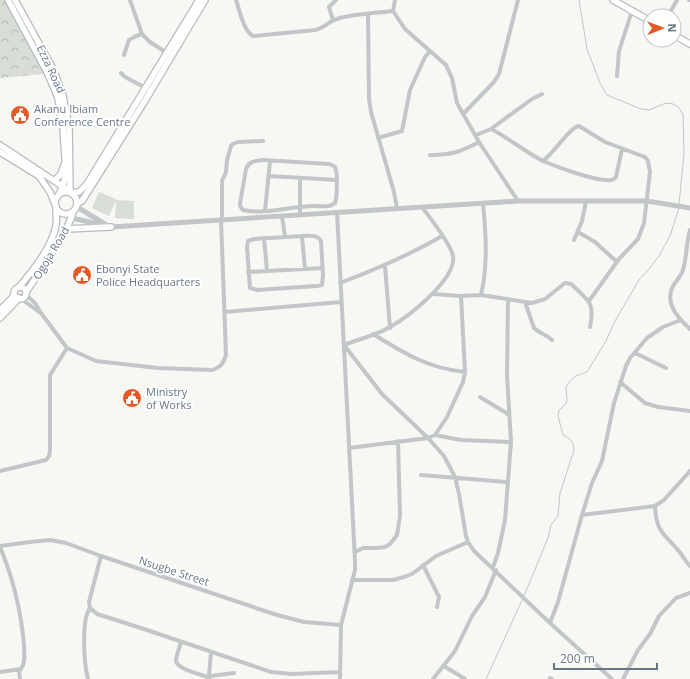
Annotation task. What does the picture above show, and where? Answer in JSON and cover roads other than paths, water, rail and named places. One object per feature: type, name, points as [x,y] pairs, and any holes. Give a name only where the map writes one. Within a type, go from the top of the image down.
[{"type":"main road","name":"Ezza Road","points":[[8,0],[47,72],[58,98],[63,128],[64,163],[66,173],[63,186]]},
{"type":"main road","name":"Ezza Road","points":[[15,0],[59,82],[67,112],[69,127],[70,192]]},
{"type":"main road","points":[[58,196],[61,193],[79,192],[88,184],[199,0]]},
{"type":"main road","name":"Ogoja Road","points":[[26,293],[66,229],[75,210],[123,136],[205,0]]},
{"type":"main road","points":[[613,0],[642,17]]},
{"type":"main road","points":[[47,72],[52,69]]},
{"type":"main road","points":[[0,148],[63,186],[76,198],[75,210],[66,214],[59,211],[50,192],[39,176],[0,148]]},
{"type":"main road","points":[[55,180],[61,174],[64,163]]},
{"type":"main road","points":[[56,205],[58,196],[63,186]]},
{"type":"main road","name":"Ogoja Road","points":[[0,310],[14,297],[17,289],[32,272],[52,238],[56,226],[56,205]]},
{"type":"main road","points":[[66,229],[111,227]]},
{"type":"main road","points":[[0,318],[26,293],[23,287],[17,289],[15,295],[20,298]]},
{"type":"street","points":[[130,0],[142,34],[150,42],[167,53]]},
{"type":"street","points":[[236,0],[246,28],[249,34],[254,36],[322,29],[333,20],[393,11]]},
{"type":"street","points":[[333,20],[329,7],[336,0]]},
{"type":"street","points":[[394,0],[393,11],[405,29],[446,65],[450,71],[457,103],[479,142],[518,201]]},
{"type":"street","points":[[464,113],[494,82],[499,74],[518,0]]},
{"type":"street","points":[[617,76],[620,50],[632,11]]},
{"type":"street","points":[[368,14],[371,112],[394,192],[397,208]]},
{"type":"street","points":[[124,55],[129,40],[142,34]]},
{"type":"street","points":[[378,138],[402,131],[410,90],[425,57],[430,51]]},
{"type":"street","points":[[121,73],[125,77],[146,88]]},
{"type":"street","points":[[476,135],[491,129],[532,99],[542,94]]},
{"type":"street","points":[[543,161],[576,126],[582,126],[605,142],[641,155],[648,160],[650,172],[647,201],[644,223],[638,239],[617,262],[589,301]]},
{"type":"street","points":[[491,129],[543,161],[573,172],[596,178],[611,180],[616,177],[622,149]]},
{"type":"street","points":[[26,293],[35,302],[41,313],[67,348],[96,361],[158,368],[212,370],[219,368],[224,363],[226,355],[221,219],[222,181],[226,172],[227,160],[231,146],[233,144],[238,142],[263,141]]},
{"type":"street","points":[[430,155],[441,156],[452,154],[479,142]]},
{"type":"street","points":[[265,211],[270,161]]},
{"type":"street","points":[[270,161],[329,164],[335,168],[337,180],[337,198],[333,205],[300,206],[250,212],[243,210],[240,204],[247,165],[251,162],[270,161]]},
{"type":"street","points":[[269,176],[337,180]]},
{"type":"street","points":[[300,178],[300,214]]},
{"type":"street","points":[[75,210],[111,227],[518,201],[647,201],[690,208]]},
{"type":"street","points":[[574,240],[585,212],[586,201]]},
{"type":"street","points":[[481,295],[486,246],[483,203]]},
{"type":"street","points":[[344,345],[390,328],[422,305],[433,294],[448,272],[453,263],[452,252],[422,207]]},
{"type":"street","points":[[75,210],[111,227]]},
{"type":"street","points":[[337,212],[348,448],[355,552],[355,570],[341,625],[340,679]]},
{"type":"street","points":[[282,216],[285,237]]},
{"type":"street","points":[[690,230],[686,242],[682,272],[673,287],[670,296],[672,309],[690,329]]},
{"type":"street","points":[[578,232],[595,242],[617,262]]},
{"type":"street","points":[[302,236],[305,269]]},
{"type":"street","points":[[312,236],[320,238],[322,246],[323,282],[320,286],[257,290],[250,288],[247,243],[250,240],[285,237],[312,236]]},
{"type":"street","points":[[340,283],[386,266],[420,250],[442,236]]},
{"type":"street","points":[[264,238],[268,271]]},
{"type":"street","points":[[685,258],[690,259]]},
{"type":"street","points":[[386,266],[390,328]]},
{"type":"street","points":[[248,272],[323,268]]},
{"type":"street","points":[[433,294],[461,296],[481,295],[525,302],[538,302],[545,299],[562,285],[568,283],[589,301],[592,311],[590,327]]},
{"type":"street","points":[[435,436],[458,395],[465,372],[461,296]]},
{"type":"street","points":[[20,298],[41,313]]},
{"type":"street","points":[[433,679],[455,651],[472,616],[485,597],[495,569],[505,520],[511,442],[508,414],[507,375],[508,299]]},
{"type":"street","points":[[225,312],[341,302]]},
{"type":"street","points":[[525,302],[534,328],[537,331],[547,335],[552,340]]},
{"type":"street","points":[[550,623],[558,602],[592,483],[602,462],[614,402],[626,366],[647,338],[663,327],[681,320]]},
{"type":"street","points":[[373,334],[413,358],[430,365],[465,372]]},
{"type":"street","points":[[344,345],[382,394],[428,438],[444,456],[455,477],[459,494],[463,526],[468,542],[474,550],[520,595],[612,679]]},
{"type":"street","points":[[0,471],[46,460],[49,456],[50,375],[67,348]]},
{"type":"street","points":[[635,353],[666,368]]},
{"type":"street","points":[[620,382],[639,399],[652,406],[690,411]]},
{"type":"street","points":[[480,397],[508,414]]},
{"type":"street","points":[[348,448],[435,436],[461,440],[511,442]]},
{"type":"street","points":[[355,552],[363,548],[385,547],[390,544],[397,535],[400,516],[398,441]]},
{"type":"street","points":[[582,515],[655,506],[664,500],[690,472]]},
{"type":"street","points":[[421,475],[507,482]]},
{"type":"street","points":[[655,506],[655,520],[657,526],[665,537],[678,549],[690,566]]},
{"type":"street","name":"Nsugbe Street","points":[[0,547],[50,540],[66,543],[101,556],[298,620],[316,624],[341,625]]},
{"type":"street","points":[[352,580],[393,580],[404,577],[412,574],[436,556],[468,542]]},
{"type":"street","points":[[0,547],[15,590],[22,622],[24,661],[23,666],[19,670],[0,672]]},
{"type":"street","points":[[88,679],[85,668],[86,621],[90,608],[89,602],[101,556]]},
{"type":"street","points":[[423,565],[439,597],[437,607]]},
{"type":"street","points":[[623,679],[638,650],[650,634],[659,616],[676,598],[690,593]]},
{"type":"street","points":[[90,608],[97,614],[271,672],[292,674],[340,672]]},
{"type":"street","points":[[181,642],[176,659],[178,665],[182,668],[209,676],[234,673]]},
{"type":"street","points":[[209,676],[211,652]]},
{"type":"street","points":[[444,666],[465,679]]},
{"type":"street","points":[[19,670],[20,679]]},
{"type":"waterway","points":[[579,0],[587,49],[600,83],[607,95],[641,109],[649,110],[666,103],[673,104],[678,107],[683,114],[684,154],[679,204]]},
{"type":"waterway","points":[[524,596],[548,538],[551,525],[558,516],[560,493],[574,450],[571,441],[563,435],[558,416],[559,410],[566,404],[566,387],[576,376],[587,372],[606,341],[615,321],[639,280],[659,256],[670,236],[679,208]]},
{"type":"waterway","points":[[486,679],[523,598]]},
{"type":"place","name":"Akanu Ibiam Conference Centre","points":[[20,115]]},
{"type":"place","name":"Ebonyi State Police Headquarters","points":[[82,275]]},
{"type":"place","name":"Ministry of Works","points":[[132,398]]}]
